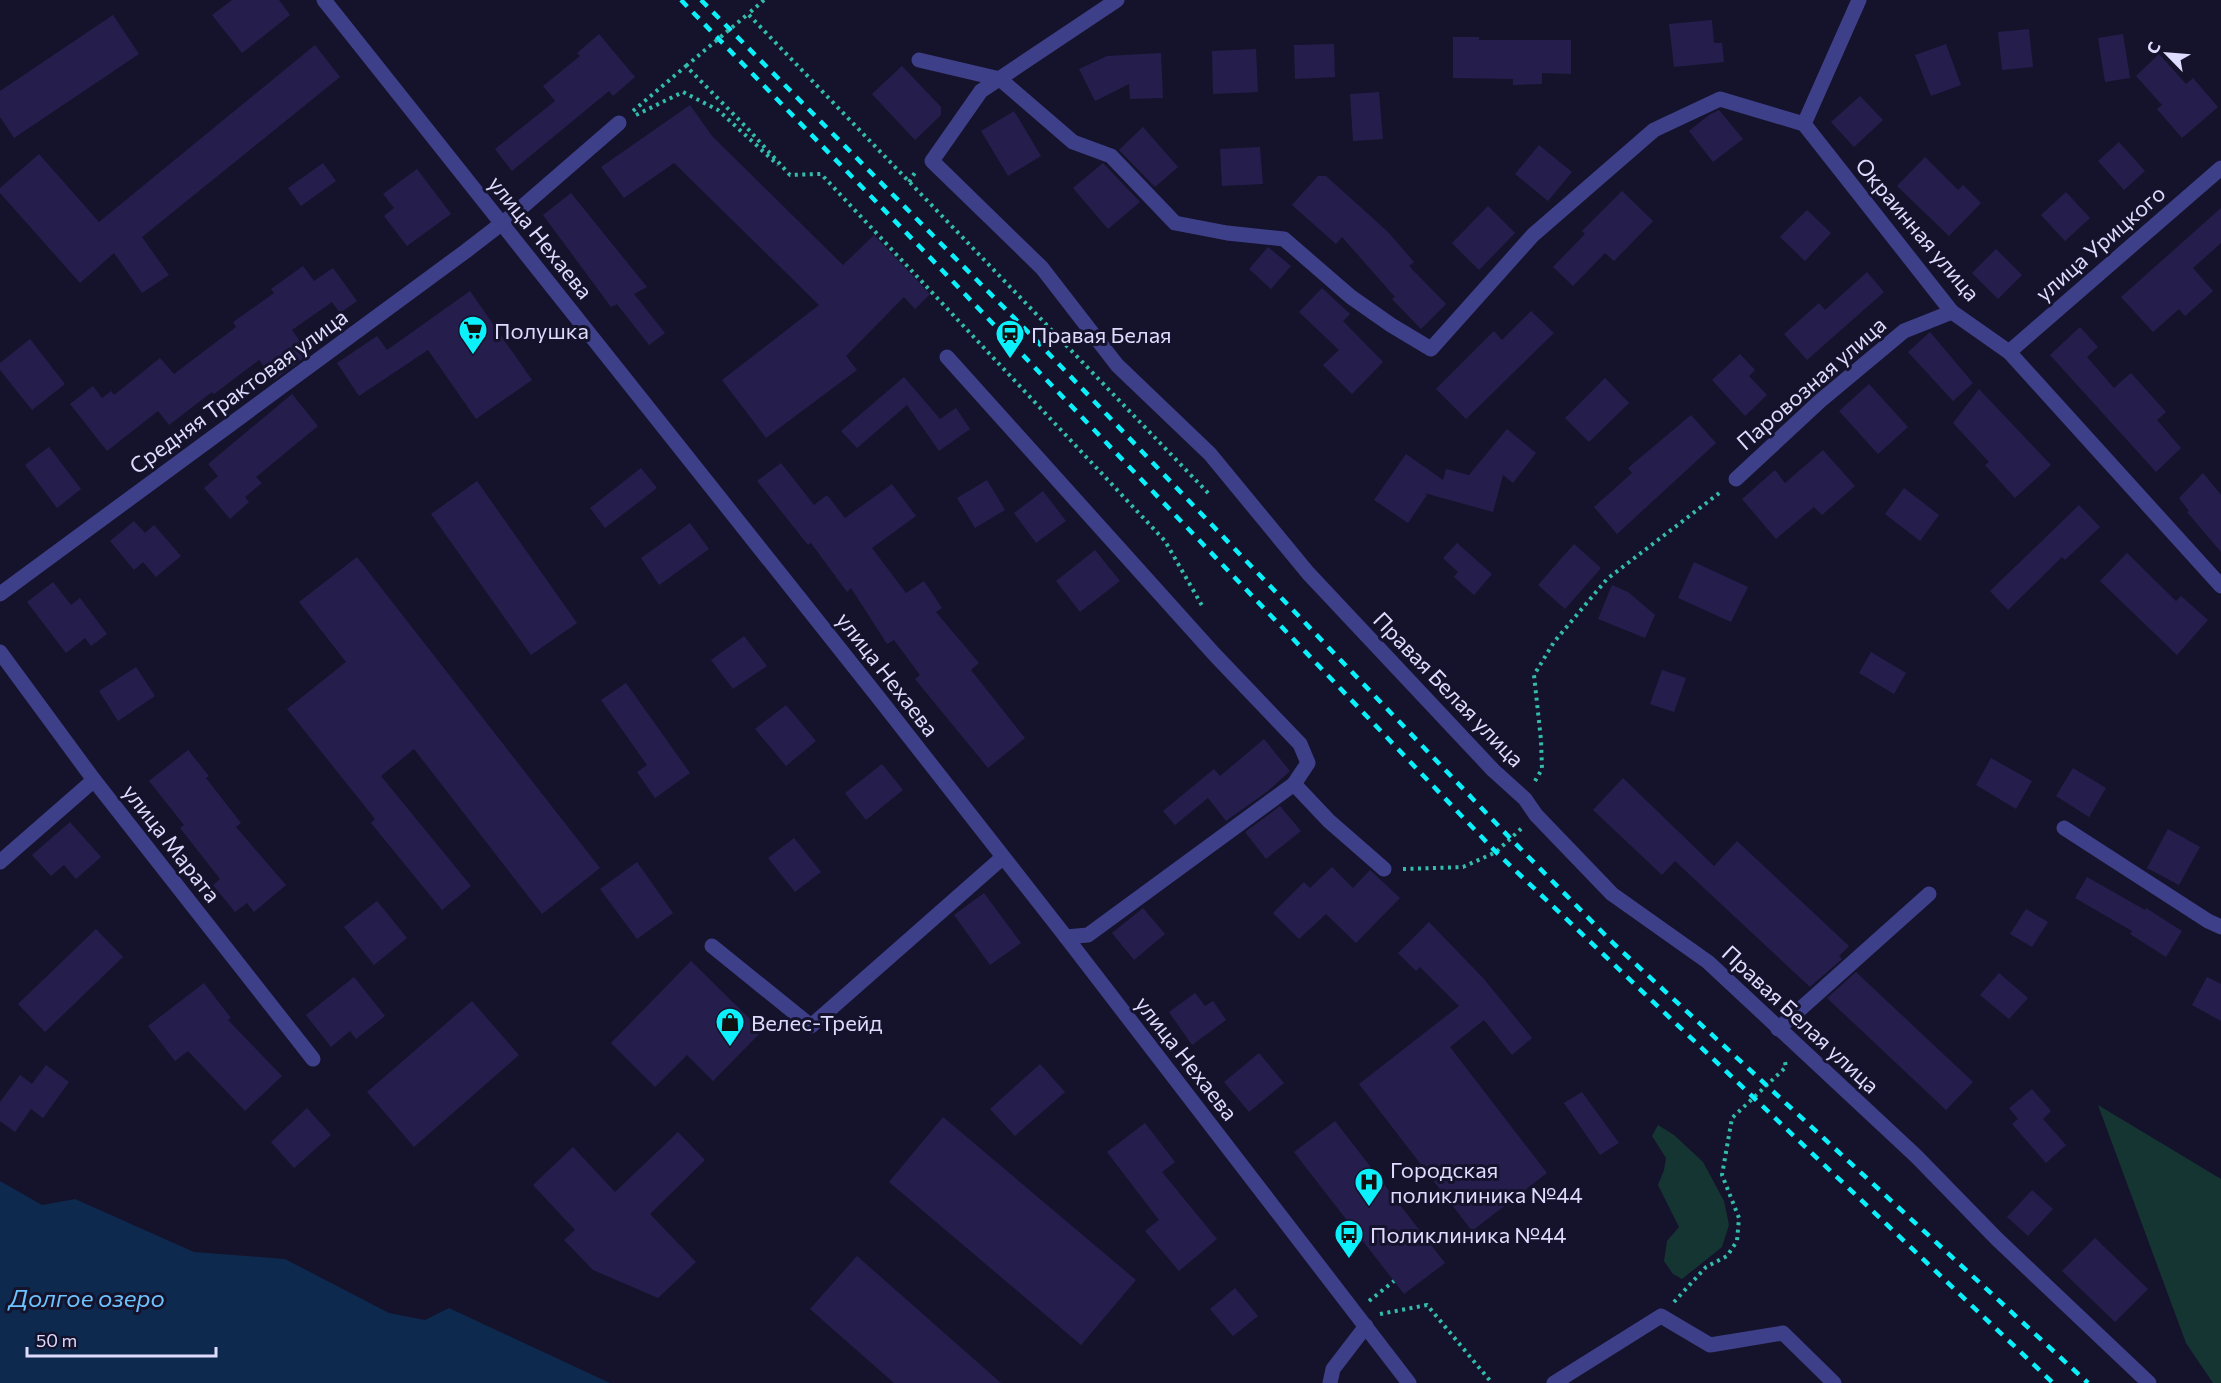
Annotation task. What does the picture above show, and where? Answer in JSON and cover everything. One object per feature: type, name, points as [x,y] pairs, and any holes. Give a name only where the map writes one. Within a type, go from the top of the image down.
[{"type":"street","name":"улица Нехаева","points":[[324,0],[878,697],[1002,858],[1368,1321],[1409,1383]]},
{"type":"street","name":"Правая Белая улица","points":[[1117,0],[981,91],[932,161],[1042,268],[1117,365],[1210,454],[1316,581],[1493,770],[1525,799],[1536,815],[1612,894],[1708,963],[1916,1156],[1997,1239],[2149,1383]]},
{"type":"street","points":[[919,60],[999,79],[1073,142],[1111,156],[1175,223],[1227,233],[1284,239],[1351,297],[1390,325],[1431,349],[1533,235],[1654,130],[1720,99],[1804,124],[1859,0]]},
{"type":"street","name":"Средняя Трактовая улица","points":[[0,594],[501,223],[619,123]]},
{"type":"street","name":"Окраинная улица","points":[[1804,124],[1952,312],[2009,352],[2219,580]]},
{"type":"street","name":"улица Урицкого","points":[[2009,352],[2221,168]]},
{"type":"street","name":"Паровозная улица","points":[[1736,479],[1820,401],[1904,331],[1952,312]]},
{"type":"street","points":[[947,357],[1215,655],[1300,744],[1308,763],[1294,784],[1088,935],[1066,937]]},
{"type":"street","name":"улица Марата","points":[[0,652],[94,780],[313,1059]]},
{"type":"street","points":[[0,862],[94,780]]},
{"type":"street","points":[[1294,784],[1329,821],[1384,869]]},
{"type":"street","points":[[2064,828],[2208,921],[2221,927]]},
{"type":"street","points":[[712,946],[811,1026],[1002,858]]},
{"type":"street","points":[[1778,1029],[1929,894]]},
{"type":"street","points":[[1554,1383],[1661,1316],[1710,1345],[1783,1334],[1834,1383]]},
{"type":"street","points":[[1330,1383],[1333,1369],[1368,1321]]},
{"type":"path","points":[[619,123],[764,0]]},
{"type":"path","points":[[748,14],[1210,495]]},
{"type":"path","points":[[686,66],[790,175]]},
{"type":"path","points":[[619,123],[683,92],[718,110],[790,175],[820,174],[1165,541]]},
{"type":"path","points":[[1525,799],[1542,769],[1534,675],[1554,642],[1607,579],[1736,479]]},
{"type":"path","points":[[1384,869],[1463,867],[1496,852],[1536,815]]},
{"type":"path","points":[[1661,1316],[1707,1267],[1727,1256],[1737,1241],[1739,1218],[1722,1175],[1732,1118],[1786,1067]]},
{"type":"path","points":[[1363,1306],[1394,1281]]},
{"type":"path","points":[[1368,1321],[1427,1305],[1492,1383]]},
{"type":"green space","points":[[2098,1105],[2221,1179],[2221,1383],[2213,1383],[2186,1343]]},
{"type":"green space","points":[[1658,1125],[1674,1135],[1703,1162],[1724,1201],[1729,1225],[1722,1247],[1682,1279],[1673,1274],[1664,1261],[1667,1241],[1679,1227],[1658,1185],[1666,1158],[1652,1136]]},
{"type":"water","name":"Долгое озеро","points":[[0,1181],[42,1205],[75,1199],[194,1252],[285,1259],[389,1313],[425,1320],[449,1308],[610,1383],[0,1383]]},
{"type":"building","points":[[232,0],[279,0],[290,15],[242,53],[212,15]]},
{"type":"building","points":[[113,15],[139,54],[14,138],[0,117],[0,91]]},
{"type":"building","points":[[1712,20],[1714,43],[1722,43],[1724,62],[1674,67],[1669,24]]},
{"type":"building","points":[[2029,29],[2033,67],[2002,70],[1998,32]]},
{"type":"building","points":[[599,34],[635,77],[613,96],[609,91],[512,171],[495,149],[555,101],[543,86],[580,56],[577,53]]},
{"type":"building","points":[[2123,34],[2130,78],[2105,82],[2098,38]]},
{"type":"building","points":[[1453,37],[1479,37],[1479,40],[1571,40],[1571,74],[1542,73],[1542,84],[1513,85],[1513,79],[1453,78]]},
{"type":"building","points":[[1334,44],[1335,77],[1295,79],[1294,45]]},
{"type":"building","points":[[1946,44],[1961,85],[1931,96],[1915,55]]},
{"type":"building","points":[[315,45],[340,77],[142,237],[169,275],[142,293],[114,253],[80,283],[0,193],[0,188],[39,154],[99,222]]},
{"type":"building","points":[[1256,49],[1258,92],[1213,94],[1212,51]]},
{"type":"building","points":[[1161,53],[1163,98],[1130,99],[1129,84],[1095,101],[1079,69],[1107,56]]},
{"type":"building","points":[[2159,54],[2186,84],[2193,78],[2218,107],[2182,138],[2157,109],[2162,105],[2136,76]]},
{"type":"building","points":[[902,66],[941,107],[941,115],[915,140],[872,94]]},
{"type":"building","points":[[1379,92],[1383,139],[1353,141],[1350,94]]},
{"type":"building","points":[[1860,96],[1883,120],[1854,147],[1831,122]]},
{"type":"building","points":[[690,105],[712,136],[843,265],[874,235],[930,294],[915,309],[904,297],[846,356],[857,370],[766,438],[722,380],[819,305],[674,163],[624,198],[601,167]]},
{"type":"building","points":[[1719,110],[1743,139],[1713,162],[1689,131]]},
{"type":"building","points":[[1014,111],[1041,156],[1008,176],[981,131]]},
{"type":"building","points":[[1143,127],[1178,167],[1155,187],[1119,150]]},
{"type":"building","points":[[2119,142],[2145,171],[2124,190],[2098,161]]},
{"type":"building","points":[[1539,145],[1572,172],[1548,201],[1515,174]]},
{"type":"building","points":[[1260,147],[1263,184],[1222,186],[1220,149]]},
{"type":"building","points":[[1925,157],[1958,190],[1963,185],[1981,203],[1949,236],[1897,186]]},
{"type":"building","points":[[323,163],[336,181],[301,206],[288,188]]},
{"type":"building","points":[[1103,163],[1140,202],[1108,229],[1073,188]]},
{"type":"building","points":[[417,169],[451,214],[407,246],[384,216],[394,208],[383,194]]},
{"type":"building","points":[[1318,176],[1326,176],[1388,232],[1414,262],[1409,266],[1446,304],[1421,329],[1392,299],[1395,297],[1342,237],[1336,244],[1292,205]]},
{"type":"building","points":[[1622,191],[1653,221],[1614,261],[1605,253],[1573,286],[1553,267],[1585,234],[1582,231]]},
{"type":"building","points":[[2066,192],[2090,218],[2065,241],[2041,215]]},
{"type":"building","points":[[571,193],[647,287],[634,294],[665,333],[649,345],[617,304],[611,307],[543,215]]},
{"type":"building","points":[[1488,206],[1515,233],[1479,270],[1452,243]]},
{"type":"building","points":[[2221,208],[2221,243],[2193,268],[2213,291],[2185,316],[2179,309],[2153,332],[2121,297]]},
{"type":"building","points":[[1807,210],[1831,233],[1805,261],[1780,237]]},
{"type":"building","points":[[1268,247],[1291,266],[1271,289],[1249,269]]},
{"type":"building","points":[[1996,249],[2022,275],[1998,299],[1972,273]]},
{"type":"building","points":[[303,266],[314,281],[333,268],[357,301],[340,313],[332,302],[292,330],[309,354],[274,380],[259,360],[169,425],[158,411],[107,451],[70,404],[93,386],[102,398],[111,391],[114,395],[160,358],[174,374],[236,327],[233,322],[274,293],[271,289]]},
{"type":"building","points":[[1867,272],[1884,292],[1807,360],[1784,334],[1819,303],[1825,310]]},
{"type":"building","points":[[1322,288],[1350,314],[1343,321],[1383,362],[1352,394],[1323,365],[1339,350],[1299,312]]},
{"type":"building","name":"Полушка","points":[[470,291],[532,380],[476,419],[428,350],[359,396],[337,363],[377,336],[387,350]]},
{"type":"building","points":[[1531,311],[1554,333],[1466,419],[1436,389],[1494,331],[1502,340]]},
{"type":"building","points":[[2080,327],[2098,347],[2087,357],[2114,388],[2131,373],[2166,412],[2157,420],[2181,448],[2156,472],[2050,355]]},
{"type":"building","points":[[1930,332],[1973,383],[1953,401],[1908,352]]},
{"type":"building","points":[[30,339],[65,384],[32,410],[0,370],[0,363]]},
{"type":"building","points":[[1740,354],[1755,370],[1749,376],[1767,395],[1745,416],[1712,380]]},
{"type":"building","points":[[904,377],[940,419],[956,408],[970,429],[939,451],[907,405],[857,448],[841,431]]},
{"type":"building","points":[[1605,378],[1629,403],[1589,442],[1565,418]]},
{"type":"building","points":[[1869,384],[1908,427],[1878,454],[1839,411]]},
{"type":"building","points":[[1979,389],[2051,465],[2015,498],[1985,465],[1989,462],[1953,423]]},
{"type":"building","points":[[292,394],[318,426],[256,477],[262,483],[245,497],[249,502],[230,519],[204,488],[218,476],[208,464]]},
{"type":"building","points":[[1691,415],[1716,443],[1617,534],[1594,507],[1632,473],[1628,468]]},
{"type":"building","points":[[1507,429],[1536,453],[1513,483],[1503,475],[1493,512],[1424,493],[1427,495],[1408,523],[1374,500],[1406,454],[1443,480],[1446,469],[1469,475]]},
{"type":"building","points":[[49,447],[81,489],[57,508],[25,465]]},
{"type":"building","points":[[1823,450],[1855,486],[1822,515],[1814,507],[1776,539],[1742,499],[1775,470],[1785,483]]},
{"type":"building","points":[[781,463],[814,505],[827,495],[845,518],[892,484],[916,516],[872,548],[906,593],[924,581],[942,608],[936,612],[979,663],[971,670],[1025,738],[988,768],[915,679],[920,675],[894,640],[887,644],[851,588],[847,592],[811,543],[808,545],[757,481]]},
{"type":"building","points":[[641,468],[657,488],[605,528],[590,508]]},
{"type":"building","points":[[2203,473],[2221,495],[2221,552],[2187,512],[2189,511],[2179,498]]},
{"type":"building","points":[[987,480],[1005,510],[975,528],[957,498]]},
{"type":"building","points":[[477,481],[577,623],[531,655],[431,514]]},
{"type":"building","points":[[1904,488],[1939,515],[1920,541],[1885,514]]},
{"type":"building","points":[[1043,491],[1066,521],[1036,543],[1014,513]]},
{"type":"building","points":[[2079,505],[2100,527],[2065,560],[2062,557],[2008,610],[1990,591]]},
{"type":"building","points":[[134,521],[145,533],[154,525],[181,556],[156,577],[143,562],[134,570],[110,541]]},
{"type":"building","points":[[690,523],[709,549],[659,585],[641,558]]},
{"type":"building","points":[[1457,543],[1492,574],[1474,595],[1454,577],[1458,572],[1443,558]]},
{"type":"building","points":[[1574,544],[1601,568],[1565,609],[1538,585]]},
{"type":"building","points":[[1095,550],[1120,581],[1080,612],[1056,581]]},
{"type":"building","points":[[2127,553],[2176,601],[2181,596],[2208,620],[2177,655],[2100,581]]},
{"type":"building","points":[[357,557],[600,868],[542,914],[414,749],[381,776],[471,886],[442,910],[371,823],[375,819],[287,709],[346,662],[299,602]]},
{"type":"building","points":[[1694,562],[1748,587],[1731,622],[1678,598]]},
{"type":"building","points":[[53,582],[71,605],[80,598],[107,634],[91,646],[85,638],[66,653],[27,602]]},
{"type":"building","points":[[1612,585],[1628,592],[1655,615],[1645,638],[1598,619]]},
{"type":"building","points":[[744,636],[767,666],[733,689],[711,660]]},
{"type":"building","points":[[1871,652],[1906,673],[1894,694],[1859,673]]},
{"type":"building","points":[[136,667],[155,696],[118,721],[99,691]]},
{"type":"building","points":[[1662,670],[1686,678],[1674,712],[1650,704]]},
{"type":"building","points":[[626,683],[690,773],[655,798],[637,772],[647,765],[601,700]]},
{"type":"building","points":[[786,705],[816,741],[786,766],[755,729]]},
{"type":"building","points":[[1264,739],[1290,771],[1268,791],[1226,821],[1208,798],[1175,825],[1163,811],[1214,769],[1220,776]]},
{"type":"building","points":[[188,750],[209,776],[206,778],[241,823],[236,827],[286,885],[254,912],[247,903],[235,912],[213,885],[220,879],[180,828],[184,825],[149,781]]},
{"type":"building","points":[[1991,758],[2032,781],[2016,809],[1976,785]]},
{"type":"building","points":[[882,764],[903,790],[866,820],[845,793]]},
{"type":"building","points":[[2073,768],[2106,788],[2089,817],[2056,796]]},
{"type":"building","points":[[1623,778],[1714,866],[1737,841],[1849,946],[1839,956],[1842,959],[1810,987],[1675,861],[1662,875],[1593,810]]},
{"type":"building","points":[[1280,806],[1301,831],[1266,859],[1245,832]]},
{"type":"building","points":[[70,822],[101,857],[76,879],[64,865],[51,876],[32,855]]},
{"type":"building","points":[[2168,829],[2200,847],[2179,885],[2147,868]]},
{"type":"building","points":[[794,838],[821,872],[795,892],[768,858]]},
{"type":"building","points":[[637,862],[673,913],[637,939],[600,889]]},
{"type":"building","points":[[1332,867],[1353,888],[1370,870],[1400,898],[1356,943],[1326,914],[1299,939],[1273,913],[1304,882],[1310,888]]},
{"type":"building","points":[[2087,877],[2145,910],[2146,908],[2182,931],[2166,957],[2130,934],[2132,931],[2075,898]]},
{"type":"building","points":[[984,893],[1021,943],[990,965],[954,915]]},
{"type":"building","points":[[377,901],[407,938],[374,965],[344,927]]},
{"type":"building","points":[[1143,908],[1165,934],[1134,960],[1112,933]]},
{"type":"building","points":[[2026,909],[2048,922],[2032,947],[2010,934]]},
{"type":"building","points":[[1429,922],[1484,979],[1532,1038],[1512,1055],[1484,1020],[1450,1047],[1547,1173],[1472,1231],[1359,1084],[1459,1006],[1420,967],[1416,971],[1398,953]]},
{"type":"building","points":[[96,929],[123,957],[45,1032],[18,1004]]},
{"type":"building","points":[[691,961],[762,1031],[713,1081],[687,1055],[655,1087],[611,1043]]},
{"type":"building","points":[[1856,972],[1973,1082],[1946,1110],[1827,998]]},
{"type":"building","points":[[1999,973],[2028,998],[2009,1019],[1980,995]]},
{"type":"building","points":[[354,977],[385,1016],[356,1039],[350,1031],[331,1047],[306,1015]]},
{"type":"building","points":[[2207,977],[2221,984],[2221,1021],[2192,1005]]},
{"type":"building","points":[[204,983],[231,1018],[228,1020],[282,1076],[245,1111],[188,1051],[175,1061],[148,1026]]},
{"type":"building","points":[[1195,993],[1205,1006],[1213,1001],[1226,1020],[1192,1045],[1169,1012]]},
{"type":"building","points":[[472,1001],[519,1055],[414,1147],[367,1092]]},
{"type":"building","points":[[1259,1053],[1284,1083],[1249,1112],[1224,1082]]},
{"type":"building","points":[[1040,1064],[1065,1092],[1015,1136],[990,1109]]},
{"type":"building","points":[[46,1065],[69,1082],[43,1118],[31,1109],[15,1132],[0,1121],[0,1102],[20,1075],[32,1084]]},
{"type":"building","points":[[2032,1089],[2051,1111],[2043,1119],[2066,1145],[2046,1163],[2012,1124],[2018,1119],[2009,1108]]},
{"type":"building","points":[[1582,1092],[1619,1143],[1600,1155],[1564,1103]]},
{"type":"building","points":[[307,1108],[331,1135],[294,1168],[271,1142]]},
{"type":"building","points":[[943,1117],[1136,1280],[1081,1345],[889,1182]]},
{"type":"building","name":"Городская поликлиника №44","points":[[1335,1121],[1445,1263],[1404,1294],[1294,1152]]},
{"type":"building","points":[[1145,1123],[1175,1162],[1162,1172],[1217,1239],[1179,1271],[1145,1231],[1159,1220],[1107,1152]]},
{"type":"building","points":[[678,1132],[705,1160],[650,1214],[696,1262],[658,1298],[593,1270],[564,1240],[575,1230],[533,1185],[573,1147],[615,1192]]},
{"type":"building","points":[[2032,1190],[2053,1209],[2028,1236],[2007,1217]]},
{"type":"building","points":[[2095,1238],[2148,1289],[2115,1322],[2062,1271]]},
{"type":"building","points":[[857,1256],[1001,1383],[894,1383],[810,1309]]},
{"type":"building","points":[[1235,1288],[1258,1316],[1233,1336],[1210,1309]]},
{"type":"railway","points":[[681,0],[920,247],[1496,852],[2053,1383]]},
{"type":"railway","points":[[701,0],[1032,336],[1510,838],[1614,944],[2088,1383]]},
{"type":"place","name":"Полушка","points":[[473,356]]},
{"type":"place","name":"Правая Белая","points":[[1010,360]]},
{"type":"place","name":"Велес-Трейд","points":[[730,1048]]},
{"type":"place","name":"Городская поликлиника №44","points":[[1369,1208]]},
{"type":"place","name":"Поликлиника №44","points":[[1349,1260]]}]
